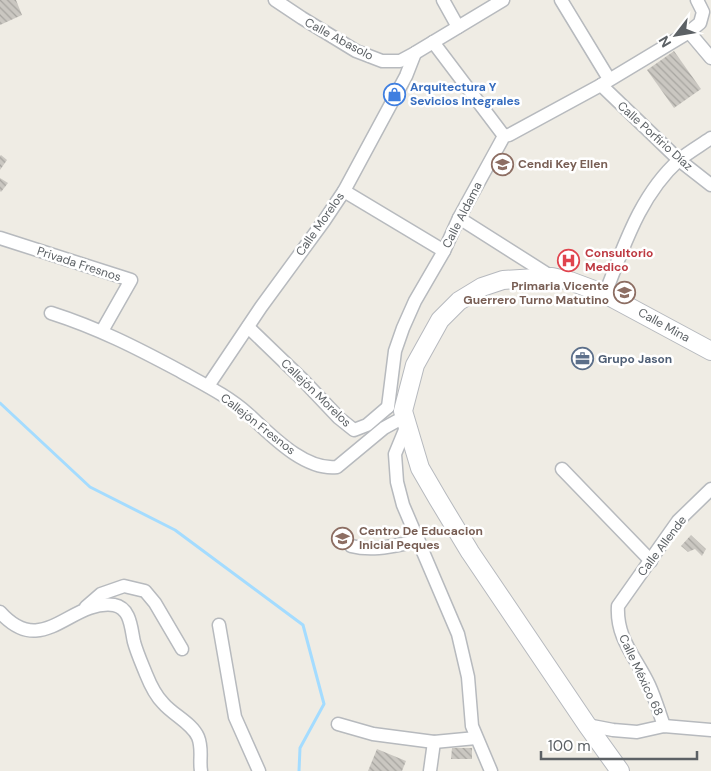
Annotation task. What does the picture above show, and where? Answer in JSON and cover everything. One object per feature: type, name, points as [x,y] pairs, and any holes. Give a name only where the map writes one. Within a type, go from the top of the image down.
[{"type":"street","name":"Calle Abasolo","points":[[275,0],[356,50],[382,61],[400,60],[415,53],[503,0]]},
{"type":"street","points":[[443,0],[458,27]]},
{"type":"street","name":"Calle Porfirio Díaz","points":[[561,0],[605,82],[679,160],[711,184]]},
{"type":"street","points":[[433,42],[504,136],[605,82],[689,32],[700,23],[703,12],[697,0]]},
{"type":"street","points":[[689,32],[711,58]]},
{"type":"street","name":"Calle Morelos","points":[[208,386],[248,326],[344,191],[406,76],[415,53]]},
{"type":"street","name":"Calle Aldama","points":[[490,771],[472,726],[468,677],[458,634],[403,505],[397,482],[395,454],[401,415],[395,350],[416,301],[504,136]]},
{"type":"street","points":[[605,294],[637,216],[649,194],[679,160],[711,138]]},
{"type":"street","points":[[344,191],[444,251]]},
{"type":"street","name":"Calle Mina","points":[[459,218],[552,277],[570,281],[605,294],[711,351]]},
{"type":"street","name":"Privada Fresnos","points":[[0,238],[131,280],[102,331]]},
{"type":"street","points":[[552,277],[503,280],[482,288],[459,301],[440,320],[415,365],[401,415],[420,468],[470,552],[586,725],[620,771]]},
{"type":"street","name":"Callejón Fresnos","points":[[51,313],[102,331],[208,386],[246,412],[275,439],[300,457],[328,468],[337,467],[401,415]]},
{"type":"street","name":"Callejón Morelos","points":[[248,326],[339,418],[354,430],[401,415]]},
{"type":"street","points":[[562,469],[651,561]]},
{"type":"street","name":"Calle Allende","points":[[618,606],[678,521],[711,489]]},
{"type":"street","points":[[351,546],[376,549],[419,541]]},
{"type":"street","points":[[0,612],[15,625],[33,630],[49,629],[80,612],[101,594],[124,586],[145,591],[155,603],[182,649]]},
{"type":"street","points":[[80,612],[100,606],[115,605],[128,614],[135,642],[152,688],[163,703],[198,736],[202,753],[201,771]]},
{"type":"street","name":"Calle México 68","points":[[586,725],[637,732],[664,726],[648,683],[622,634],[617,620],[618,606]]},
{"type":"street","points":[[219,625],[236,718],[260,771]]},
{"type":"street","points":[[338,724],[373,734],[434,742],[476,738]]},
{"type":"street","points":[[664,726],[711,730]]},
{"type":"street","points":[[430,771],[434,742]]},
{"type":"building","points":[[0,0],[16,0],[22,15],[0,25]]},
{"type":"building","points":[[674,51],[701,89],[674,108],[647,70]]},
{"type":"building","points":[[0,156],[7,160],[0,170]]},
{"type":"building","points":[[0,178],[8,183],[1,192],[0,191]]},
{"type":"building","points":[[691,535],[706,549],[702,556],[695,549],[688,552],[681,546]]},
{"type":"building","points":[[452,748],[472,748],[472,759],[451,759]]},
{"type":"building","points":[[377,749],[406,761],[402,771],[368,771]]},
{"type":"waterway","points":[[0,403],[90,487],[175,530],[303,625],[324,704],[300,748],[299,771]]},
{"type":"place","name":"Arquitectura Y Sevicios Integrales","points":[[394,94]]},
{"type":"place","name":"Cendi Key Ellen","points":[[502,164]]},
{"type":"place","name":"Consultorio Medico","points":[[569,260]]},
{"type":"place","name":"Primaria Vicente Guerrero Turno Matutino","points":[[625,293]]},
{"type":"place","name":"Grupo Jason","points":[[582,359]]},
{"type":"place","name":"Centro De Educacion Inicial Peques","points":[[343,538]]}]
